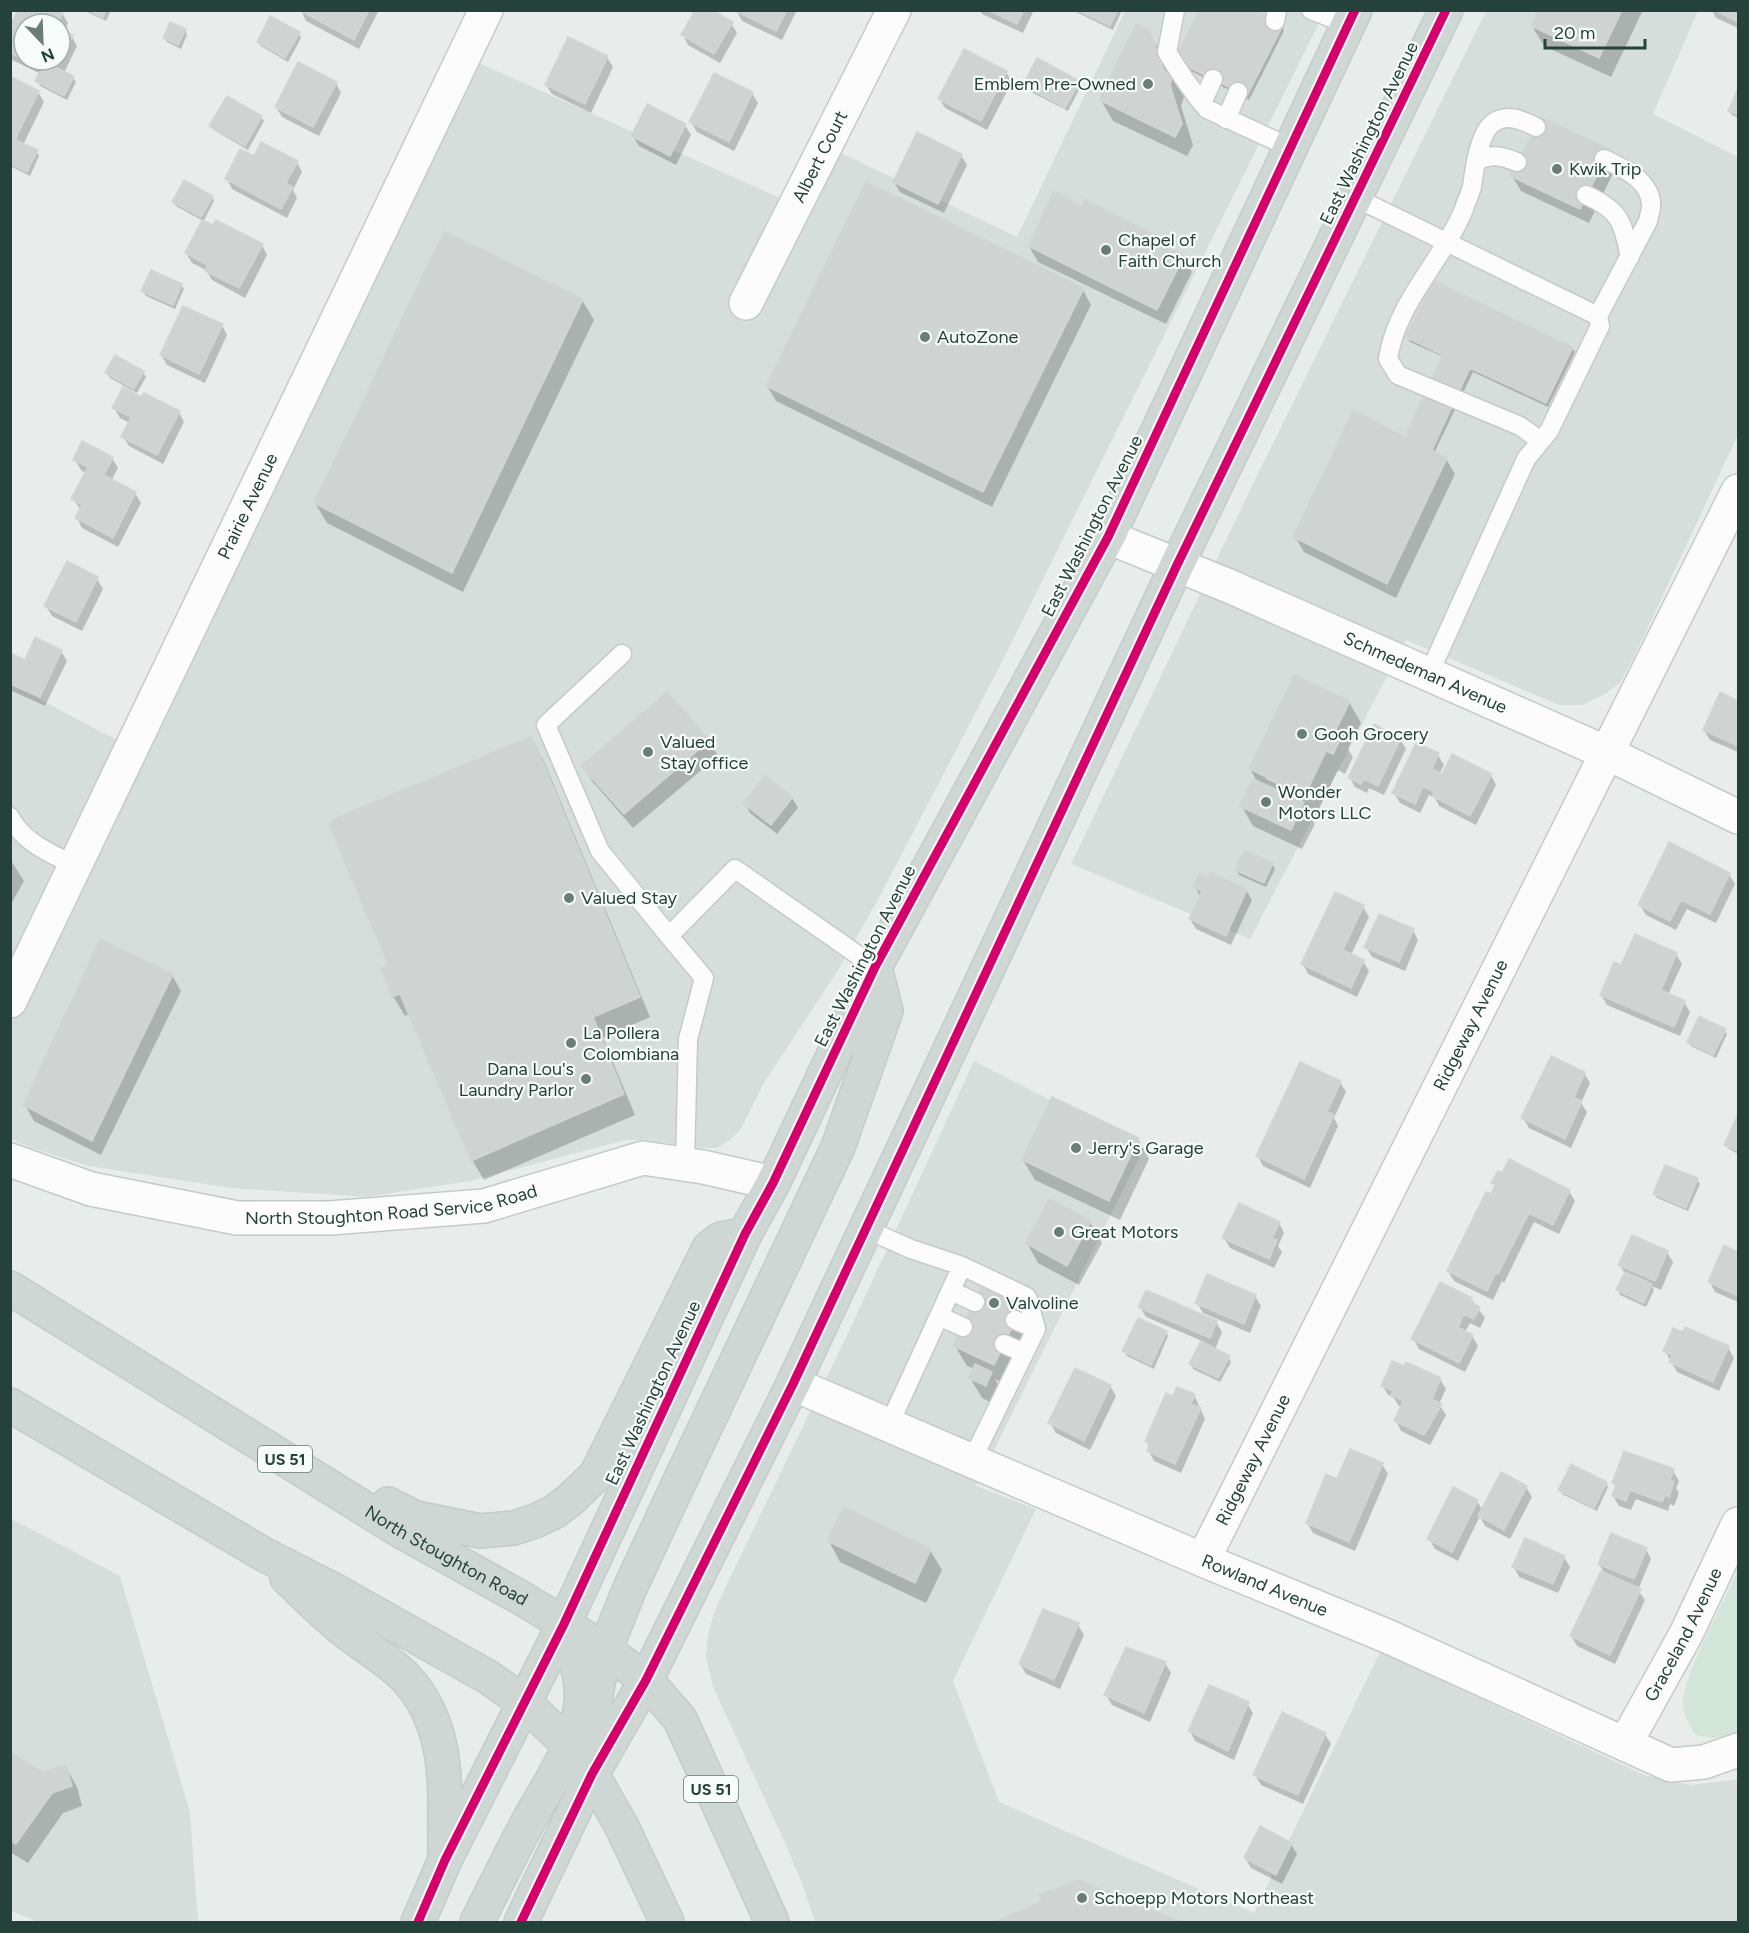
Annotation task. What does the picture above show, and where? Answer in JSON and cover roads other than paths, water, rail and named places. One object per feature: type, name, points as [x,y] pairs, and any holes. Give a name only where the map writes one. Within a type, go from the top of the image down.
[{"type":"main road","name":"East Washington Avenue","points":[[521,1923],[592,1774],[646,1680],[793,1384],[1177,565],[1446,10]]},
{"type":"main road","name":"East Washington Avenue","points":[[418,1923],[445,1860],[564,1624],[745,1234],[772,1183],[875,967],[1108,537],[1352,17]]},
{"type":"main road","points":[[592,1774],[596,1694],[605,1650],[630,1588],[838,1148],[886,1011],[875,967]]},
{"type":"main road","points":[[239,1431],[416,1518],[480,1532],[514,1528],[535,1521],[554,1512],[571,1499],[596,1474],[709,1248],[721,1239],[745,1234]]},
{"type":"main road","name":"North Stoughton Road","points":[[10,1288],[399,1530],[564,1624],[646,1680],[680,1719],[772,1923]]},
{"type":"main road","points":[[10,1405],[264,1555],[330,1588],[483,1674],[525,1703],[569,1745],[592,1774],[622,1827],[667,1923]]},
{"type":"main road","points":[[264,1555],[332,1620],[394,1666],[421,1697],[434,1726],[441,1756],[445,1860]]},
{"type":"main road","points":[[477,1923],[569,1745],[577,1724],[581,1703],[581,1684],[564,1624]]},
{"type":"street","name":"Prairie Avenue","points":[[10,1001],[486,10]]},
{"type":"street","name":"Albert Court","points":[[746,303],[894,10]]},
{"type":"street","name":"Ridgeway Avenue","points":[[1203,1560],[1738,491]]},
{"type":"street","name":"Schmedeman Avenue","points":[[1108,537],[1229,586],[1607,753],[1738,817]]},
{"type":"street","name":"North Stoughton Road Service Road","points":[[10,1160],[91,1189],[237,1218],[330,1218],[484,1206],[643,1158],[772,1183]]},
{"type":"street","name":"Rowland Avenue","points":[[793,1384],[1203,1560],[1389,1637],[1671,1765],[1704,1762],[1738,1750]]},
{"type":"street","name":"Graceland Avenue","points":[[1625,1744],[1686,1634],[1738,1524]]},
{"type":"lane","points":[[1175,10],[1167,52],[1186,83],[1207,109],[1291,148]]},
{"type":"lane","points":[[1311,10],[1352,17]]},
{"type":"lane","points":[[1202,103],[1213,79]]},
{"type":"lane","points":[[1226,118],[1238,92]]},
{"type":"lane","points":[[1536,127],[1519,119],[1505,118],[1491,124],[1473,170],[1471,189],[1461,215],[1413,297],[1391,340],[1388,359],[1398,375],[1520,426],[1541,441]]},
{"type":"lane","points":[[1476,161],[1497,155],[1517,162]]},
{"type":"lane","points":[[1429,674],[1526,459],[1549,430],[1600,326],[1598,316],[1648,221],[1652,205],[1646,190],[1635,175],[1604,159]]},
{"type":"lane","points":[[1586,195],[1615,212],[1622,225],[1630,256]]},
{"type":"lane","points":[[1356,198],[1598,316]]},
{"type":"lane","points":[[622,654],[546,725],[600,852],[704,978],[688,1039],[685,1165]]},
{"type":"lane","points":[[10,817],[17,830],[31,842],[75,866]]},
{"type":"lane","points":[[669,936],[735,869],[875,967]]},
{"type":"lane","points":[[866,1228],[910,1249],[962,1266],[1027,1297],[1036,1329],[972,1461]]},
{"type":"lane","points":[[889,1425],[962,1266]]},
{"type":"lane","points":[[951,1291],[975,1302]]},
{"type":"lane","points":[[939,1316],[963,1327]]},
{"type":"lane","points":[[1015,1320],[1036,1329]]},
{"type":"lane","points":[[1004,1344],[1024,1353]]},
{"type":"place","name":"Emblem Pre-Owned","points":[[1148,84]]},
{"type":"place","name":"Kwik Trip","points":[[1557,169]]},
{"type":"place","name":"Chapel of Faith Church","points":[[1106,250]]},
{"type":"place","name":"AutoZone","points":[[925,337]]},
{"type":"place","name":"Gooh Grocery","points":[[1302,734]]},
{"type":"place","name":"Valued Stay office","points":[[648,752]]},
{"type":"place","name":"Wonder Motors LLC","points":[[1266,802]]},
{"type":"place","name":"Valued Stay","points":[[569,898]]},
{"type":"place","name":"La Pollera Colombiana","points":[[571,1043]]},
{"type":"place","name":"Dana Lou's Laundry Parlor","points":[[586,1079]]},
{"type":"place","name":"Jerry's Garage","points":[[1076,1148]]},
{"type":"place","name":"Great Motors","points":[[1059,1232]]},
{"type":"place","name":"Valvoline","points":[[994,1303]]},
{"type":"place","name":"Schoepp Motors Northeast","points":[[1082,1898]]}]
